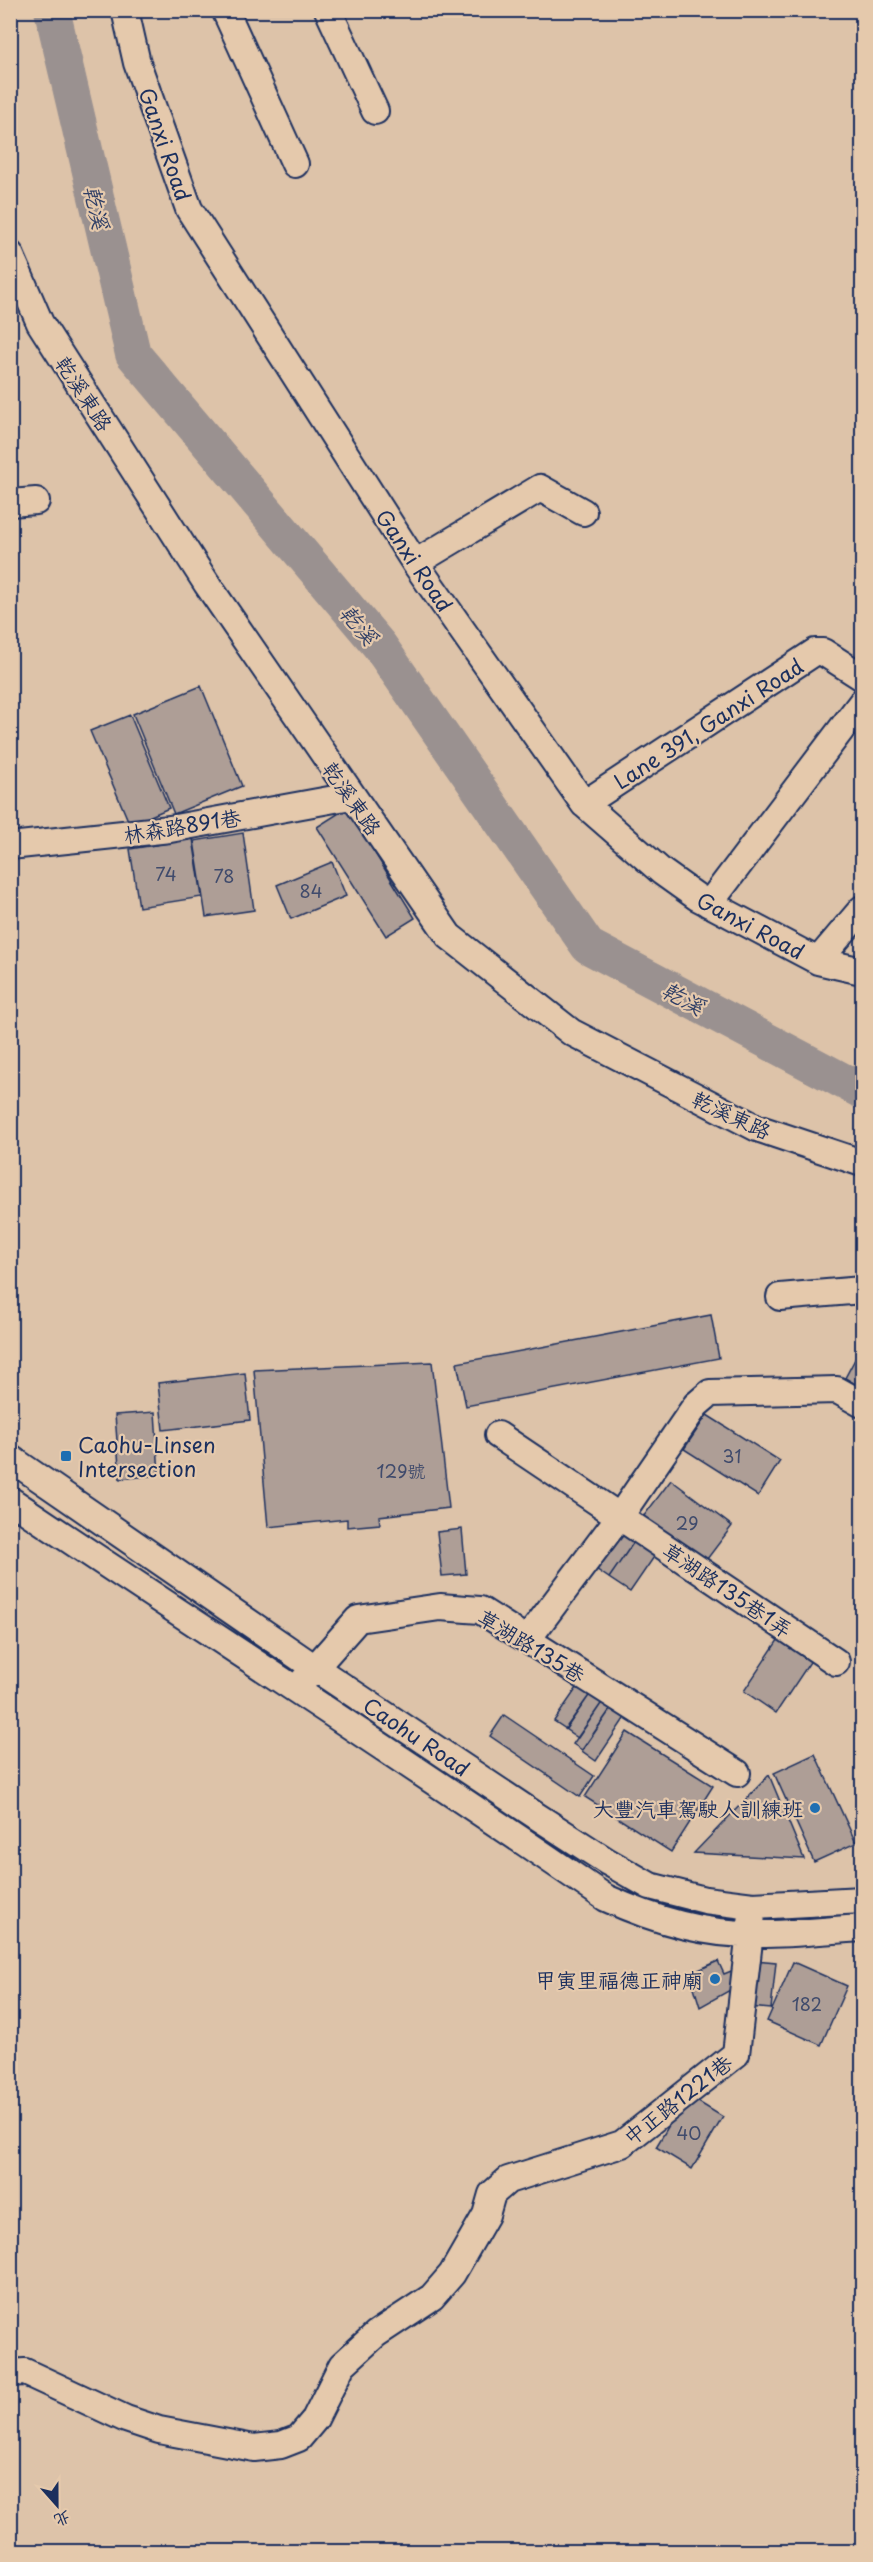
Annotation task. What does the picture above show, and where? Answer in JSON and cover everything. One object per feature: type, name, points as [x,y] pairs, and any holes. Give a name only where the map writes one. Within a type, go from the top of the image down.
[{"type":"street","name":"Ganxi Road","points":[[125,10],[137,63],[189,209],[415,563],[584,804],[662,872],[709,903],[819,961],[862,971]]},
{"type":"street","points":[[225,10],[296,164]]},
{"type":"street","points":[[328,10],[375,111]]},
{"type":"street","name":"乾溪東路","points":[[10,254],[40,322],[207,584],[448,936],[571,1032],[756,1128],[862,1163]]},
{"type":"street","points":[[415,563],[540,488],[583,512]]},
{"type":"street","points":[[10,503],[36,501]]},
{"type":"street","name":"Lane 391, Ganxi Road","points":[[584,804],[819,650],[862,677]]},
{"type":"street","points":[[709,903],[862,702]]},
{"type":"street","name":"林森路891巷","points":[[10,846],[170,829],[351,796]]},
{"type":"street","points":[[819,961],[862,909]]},
{"type":"street","points":[[780,1297],[862,1290]]},
{"type":"street","points":[[527,1640],[620,1516],[696,1405],[710,1393],[837,1390],[862,1404]]},
{"type":"street","name":"草湖路135巷1弄","points":[[498,1435],[836,1662]]},
{"type":"street","name":"Caohu Road","points":[[10,1458],[315,1668],[544,1821],[650,1886],[705,1900],[753,1906],[862,1900]]},
{"type":"street","name":"Caohu Road","points":[[10,1500],[215,1638],[296,1688],[606,1898],[677,1925],[751,1934],[862,1928]]},
{"type":"street","name":"草湖路135巷","points":[[296,1688],[358,1619],[440,1607],[480,1610],[737,1773]]},
{"type":"street","name":"中正路1221巷","points":[[10,2373],[25,2372],[126,2419],[159,2430],[254,2448],[281,2445],[299,2438],[315,2420],[342,2365],[376,2334],[432,2297],[452,2274],[486,2215],[492,2194],[508,2180],[622,2144],[736,2054],[753,1906]]},
{"type":"building","points":[[201,686],[242,786],[174,814],[133,714]]},
{"type":"building","points":[[130,715],[169,808],[130,825],[90,731]]},
{"type":"building","points":[[347,808],[415,918],[386,936],[317,827]]},
{"type":"building","points":[[243,833],[254,910],[206,917],[194,841]]},
{"type":"building","points":[[193,839],[202,897],[139,907],[130,849]]},
{"type":"building","points":[[332,862],[346,896],[291,919],[277,885]]},
{"type":"building","points":[[711,1315],[719,1358],[466,1406],[457,1363]]},
{"type":"building","points":[[862,1346],[862,1388],[845,1378]]},
{"type":"building","points":[[432,1362],[449,1508],[379,1516],[380,1524],[347,1527],[347,1519],[268,1527],[254,1370]]},
{"type":"building","points":[[245,1373],[250,1420],[163,1430],[158,1383]]},
{"type":"building","points":[[155,1412],[159,1475],[120,1479],[115,1415]]},
{"type":"building","points":[[707,1415],[780,1461],[758,1496],[684,1449]]},
{"type":"building","points":[[671,1480],[732,1526],[704,1563],[643,1517]]},
{"type":"building","points":[[462,1529],[466,1574],[442,1576],[437,1532]]},
{"type":"building","points":[[622,1530],[636,1539],[609,1578],[596,1569]]},
{"type":"building","points":[[635,1540],[656,1554],[630,1592],[609,1578]]},
{"type":"building","points":[[780,1637],[812,1659],[776,1713],[744,1691]]},
{"type":"building","points":[[581,1682],[593,1690],[566,1729],[554,1721]]},
{"type":"building","points":[[593,1690],[605,1698],[578,1738],[565,1729]]},
{"type":"building","points":[[605,1698],[614,1704],[582,1750],[573,1744]]},
{"type":"building","points":[[614,1704],[628,1713],[596,1761],[582,1751]]},
{"type":"building","points":[[504,1715],[594,1776],[580,1797],[490,1736]]},
{"type":"building","points":[[627,1732],[713,1786],[671,1852],[585,1797]]},
{"type":"building","name":"大豐汽車駕駛人訓練班","points":[[815,1754],[856,1843],[814,1862],[774,1773]]},
{"type":"building","points":[[769,1775],[804,1859],[694,1853]]},
{"type":"building","points":[[754,1960],[776,1962],[771,2009],[749,2007]]},
{"type":"building","name":"甲寅里福德正神廟","points":[[718,1961],[724,1974],[736,1969],[741,1984],[700,2007],[690,1974]]},
{"type":"building","points":[[793,1962],[847,1986],[821,2045],[767,2021]]},
{"type":"building","points":[[687,2095],[723,2117],[692,2169],[656,2147]]},
{"type":"waterway","name":"乾溪","points":[[52,10],[133,354],[379,645],[588,946],[862,1091]]},
{"type":"place","name":"Caohu-Linsen Intersection","points":[[66,1456]]},
{"type":"place","name":"大豐汽車駕駛人訓練班","points":[[815,1808]]},
{"type":"place","name":"甲寅里福德正神廟","points":[[715,1979]]}]
